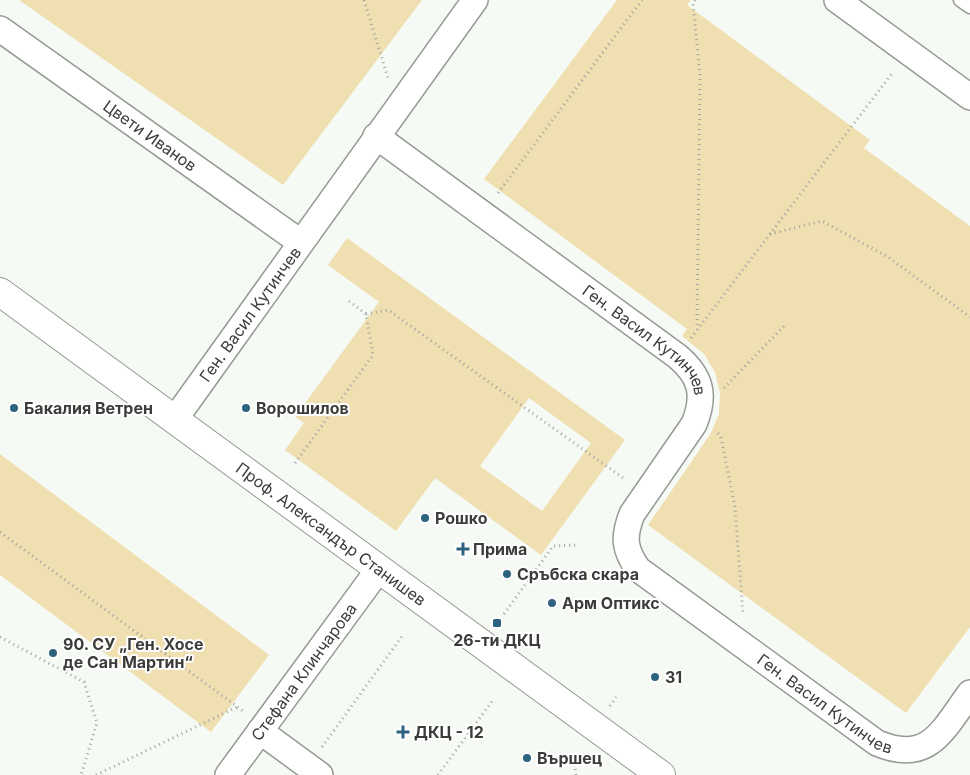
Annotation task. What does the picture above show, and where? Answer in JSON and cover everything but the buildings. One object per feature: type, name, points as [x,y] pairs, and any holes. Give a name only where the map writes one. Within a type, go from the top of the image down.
[{"type":"street","name":"Ген. Васил Кутинчев","points":[[175,420],[300,242],[475,0]]},
{"type":"street","points":[[838,0],[970,97]]},
{"type":"street","name":"Цвети Иванов","points":[[0,29],[300,242]]},
{"type":"street","name":"Ген. Васил Кутинчев","points":[[376,136],[677,356],[689,366],[697,379],[701,394],[700,409],[694,424],[632,514],[626,528],[626,542],[630,557],[638,569],[877,743],[892,749],[909,750],[924,746],[938,737],[970,693]]},
{"type":"street","name":"Проф. Александър Станишев","points":[[0,292],[661,775]]},
{"type":"street","name":"Стефана Клинчарова","points":[[228,775],[379,569]]},
{"type":"street","points":[[262,729],[314,770]]},
{"type":"lane","points":[[960,0],[970,7]]},
{"type":"path","points":[[364,0],[397,107]]},
{"type":"path","points":[[483,214],[642,0]]},
{"type":"path","points":[[695,0],[693,3],[700,75],[697,330]]},
{"type":"path","points":[[677,356],[908,52]]},
{"type":"path","points":[[770,235],[822,221],[888,257],[970,317]]},
{"type":"path","points":[[295,463],[373,355],[366,314],[346,299]]},
{"type":"path","points":[[366,314],[388,310],[646,495]]},
{"type":"path","points":[[746,647],[735,507],[721,438],[701,394],[725,388],[784,326]]},
{"type":"path","points":[[0,532],[237,707],[262,729]]},
{"type":"path","points":[[504,614],[553,546],[578,545]]},
{"type":"path","points":[[314,770],[403,635]]},
{"type":"path","points":[[0,637],[84,682],[97,723],[81,775]]},
{"type":"path","points":[[610,706],[616,697]]},
{"type":"path","points":[[438,775],[493,700]]},
{"type":"path","points":[[96,775],[237,707]]},
{"type":"path","points":[[576,775],[574,758],[578,752]]},
{"type":"shaded area","points":[[19,0],[422,0],[283,185]]},
{"type":"shaded area","points":[[617,0],[691,0],[687,5],[870,140],[864,148],[970,226],[970,627],[906,713],[648,525],[711,433],[719,414],[720,393],[715,372],[704,354],[682,336],[687,329],[484,179]]},
{"type":"shaded area","points":[[347,238],[625,440],[541,555],[435,478],[396,531],[285,450],[304,423],[295,417],[379,302],[328,265]],"holes":[[[529,398],[591,443],[542,511],[480,466]]]},
{"type":"shaded area","points":[[0,454],[269,655],[211,732],[0,575]]},
{"type":"place","name":"Бакалия Ветрен","points":[[14,408]]},
{"type":"place","name":"Ворошилов","points":[[246,408]]},
{"type":"place","name":"Рошко","points":[[425,518]]},
{"type":"place","name":"Прима","points":[[463,549]]},
{"type":"place","name":"Сръбска скара","points":[[507,574]]},
{"type":"place","name":"Арм Оптикс","points":[[552,603]]},
{"type":"place","name":"26-ти ДКЦ","points":[[497,623]]},
{"type":"place","name":"90. СУ „Ген. Хосе де Сан Мартин“","points":[[53,653]]},
{"type":"place","name":"31","points":[[655,677]]},
{"type":"place","name":"ДКЦ - 12","points":[[403,732]]},
{"type":"place","name":"Вършец","points":[[527,758]]}]
